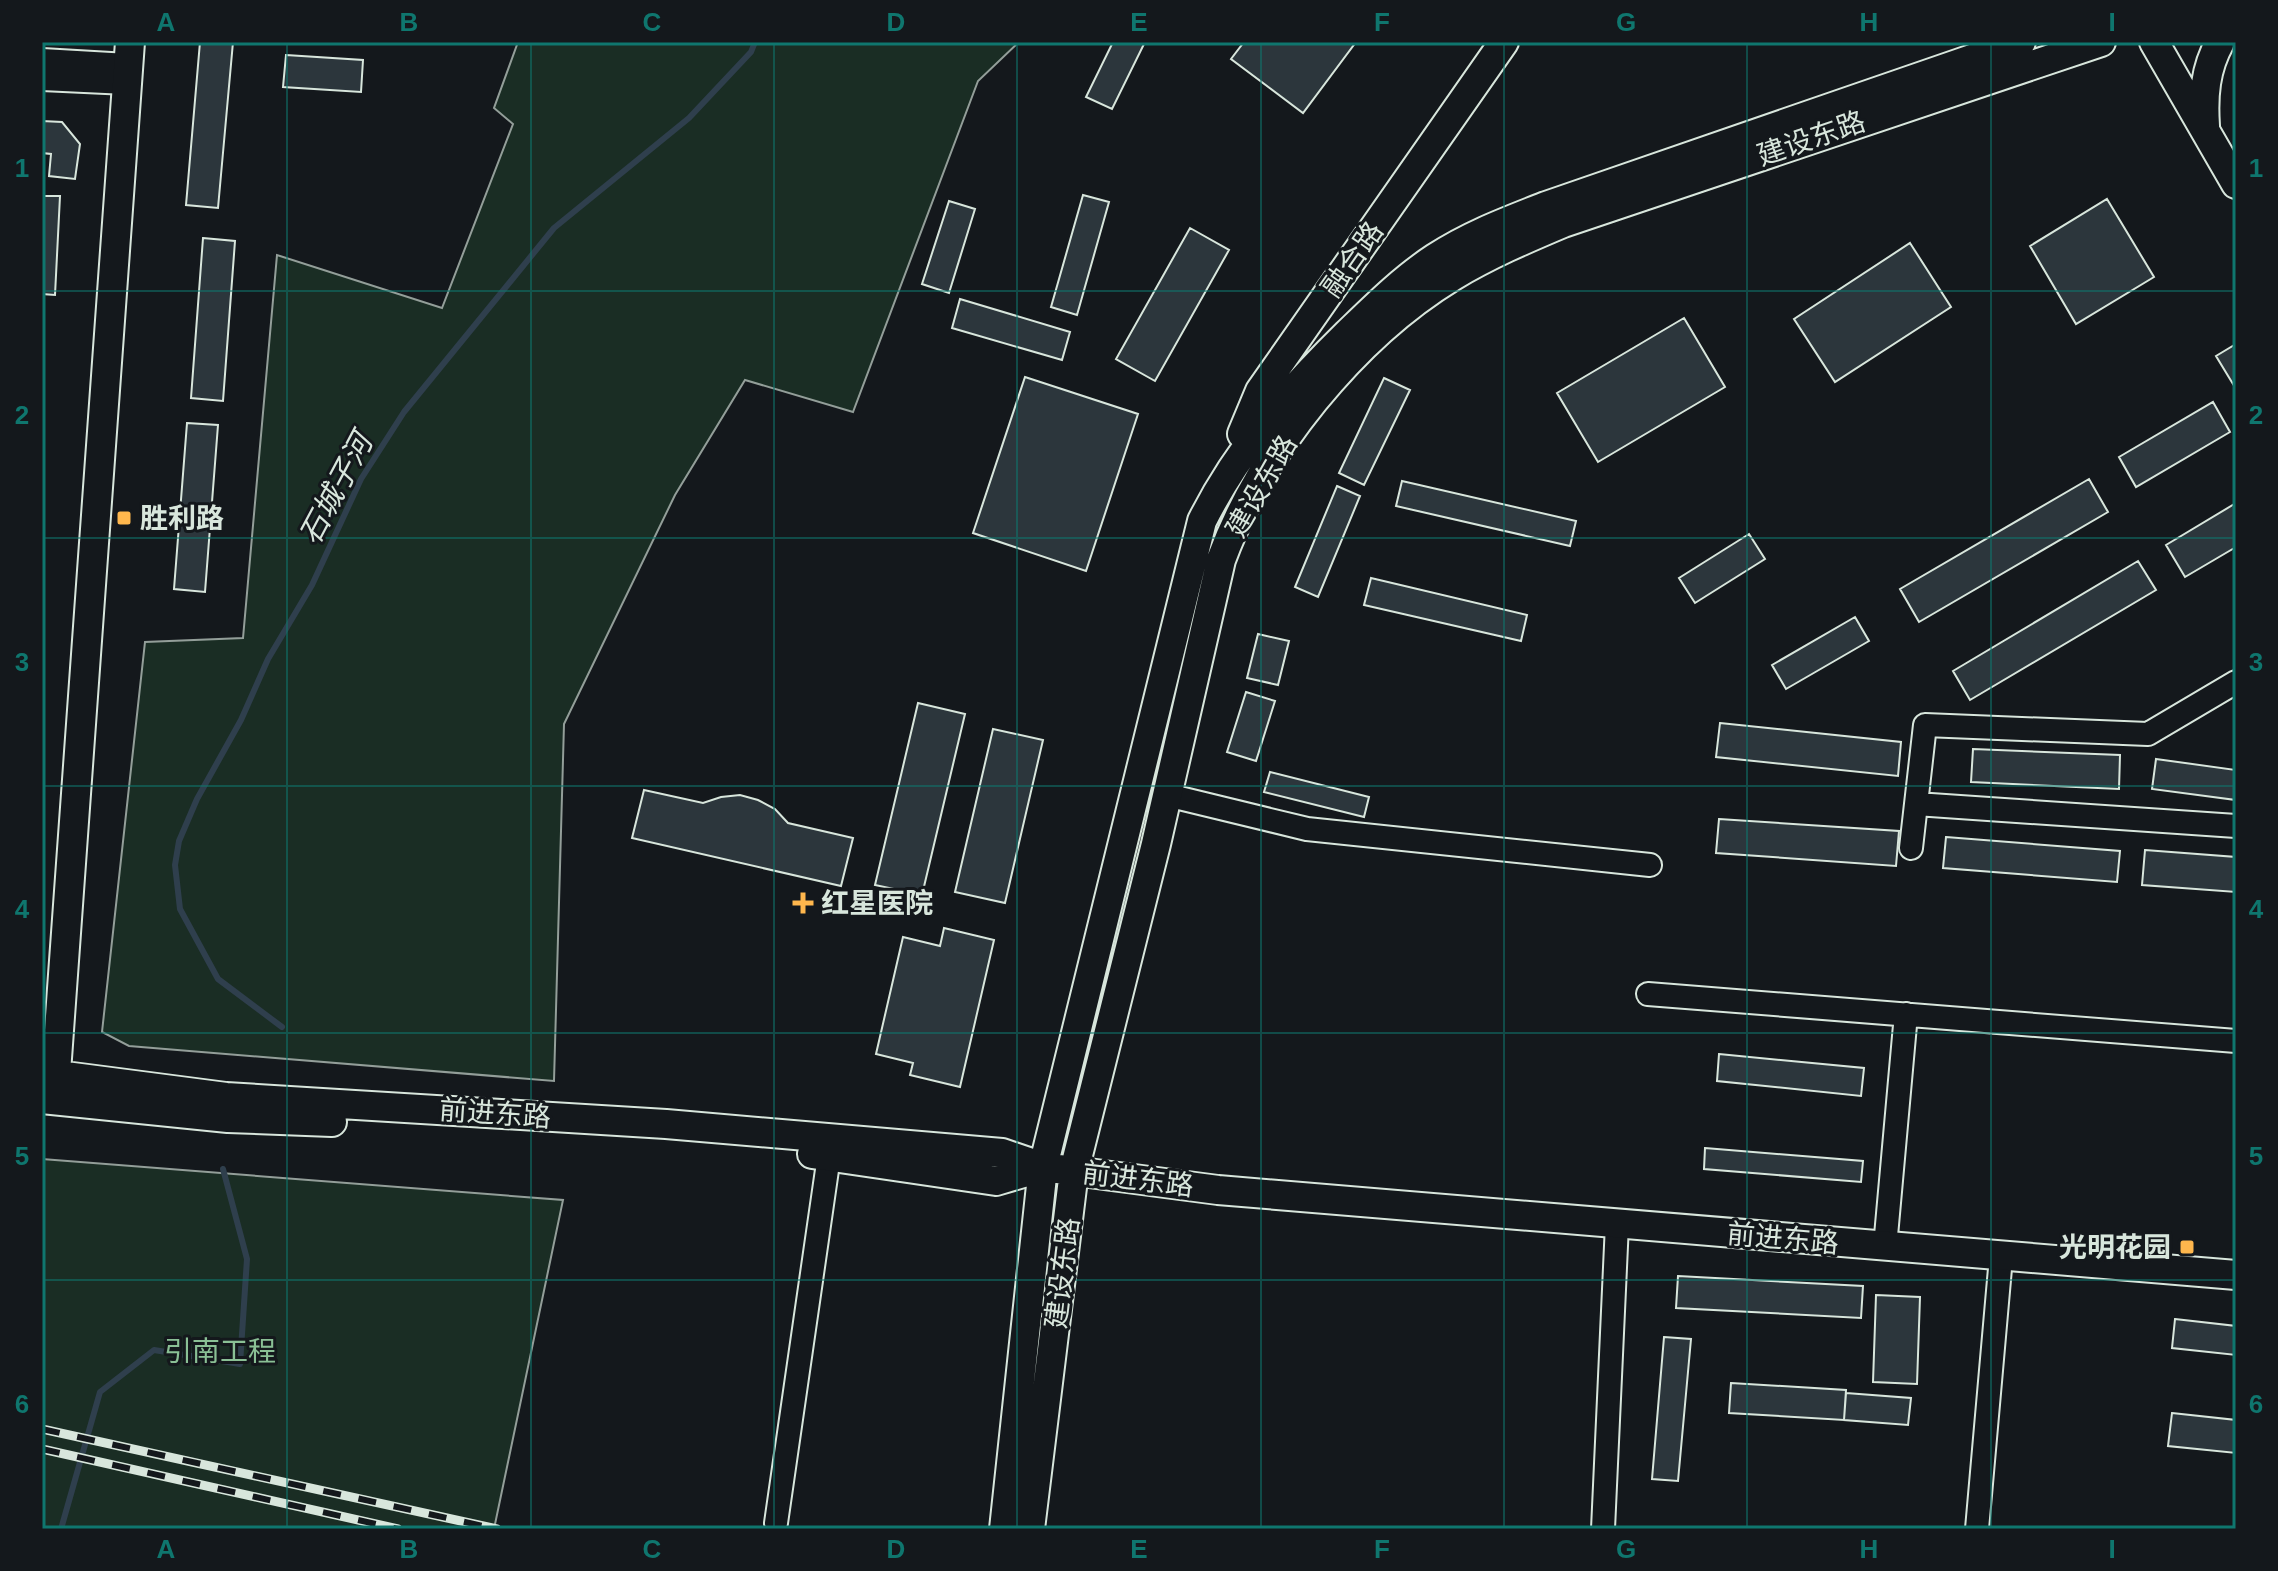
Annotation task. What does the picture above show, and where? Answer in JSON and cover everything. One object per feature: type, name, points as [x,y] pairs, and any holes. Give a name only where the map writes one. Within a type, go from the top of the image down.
[{"type":"main road","name":"融合路","points":[[1220,486],[1260,391],[1504,42]]},
{"type":"main road","name":"建设东路","points":[[1004,1529],[1043,1167],[1202,521],[1220,486],[1273,411],[1379,302],[1435,258],[1481,232],[1546,206],[2021,42]]},
{"type":"main road","name":"建设东路","points":[[1030,1529],[1074,1171],[1167,795],[1221,560],[1233,526],[1264,473],[1309,407],[1357,354],[1403,312],[1451,277],[1500,250],[1563,223],[2101,42]]},
{"type":"main road","points":[[2154,42],[2218,144]]},
{"type":"main road","points":[[2220,42],[2211,57],[2203,96],[2218,144],[2236,184]]},
{"type":"main road","points":[[128,64],[49,1087],[228,1118],[464,1127],[696,1141],[829,1156],[996,1181],[1043,1167]]},
{"type":"main road","name":"前进东路","points":[[49,1087],[666,1124],[1002,1153],[1043,1167],[1218,1190],[2236,1275]]},
{"type":"street","points":[[42,60],[128,64]]},
{"type":"street","points":[[42,79],[128,64]]},
{"type":"street","points":[[1911,848],[1925,725],[2148,734],[2236,682]]},
{"type":"street","points":[[1167,795],[1307,829],[1650,865]]},
{"type":"street","points":[[1916,804],[2236,826]]},
{"type":"street","points":[[1648,994],[2236,1041]]},
{"type":"street","points":[[1885,1247],[1906,1014]]},
{"type":"street","points":[[776,1523],[829,1156]]},
{"type":"street","points":[[1603,1529],[1617,1224]]},
{"type":"street","points":[[1977,1529],[2001,1257]]},
{"type":"green space","points":[[518,42],[1019,42],[978,81],[853,412],[745,380],[675,495],[564,724],[554,1081],[129,1046],[102,1032],[145,642],[243,638],[277,255],[442,308],[513,124],[494,108]]},
{"type":"green space","name":"引南工程","points":[[42,1159],[563,1200],[494,1529],[42,1529]]},
{"type":"building","points":[[200,42],[233,42],[218,208],[186,205]]},
{"type":"building","points":[[1113,42],[1145,42],[1112,109],[1086,97]]},
{"type":"building","points":[[1244,42],[1356,42],[1303,113],[1231,59]]},
{"type":"building","points":[[286,55],[363,60],[361,92],[283,87]]},
{"type":"building","points":[[42,121],[62,122],[80,144],[75,179],[49,176],[51,154],[42,153]]},
{"type":"building","points":[[1083,195],[1109,202],[1077,315],[1051,307]]},
{"type":"building","points":[[42,196],[60,196],[55,295],[42,294]]},
{"type":"building","points":[[2107,199],[2154,277],[2076,324],[2030,246]]},
{"type":"building","points":[[949,201],[975,209],[949,293],[922,284]]},
{"type":"building","points":[[1190,228],[1229,250],[1155,381],[1116,359]]},
{"type":"building","points":[[203,238],[235,241],[223,401],[191,398]]},
{"type":"building","points":[[1910,243],[1951,307],[1835,382],[1794,319]]},
{"type":"building","points":[[960,299],[1070,332],[1062,360],[952,328]]},
{"type":"building","points":[[1684,318],[1725,387],[1598,462],[1557,393]]},
{"type":"building","points":[[2236,344],[2236,389],[2216,356]]},
{"type":"building","points":[[1025,377],[1138,414],[1086,571],[973,533]]},
{"type":"building","points":[[1384,378],[1410,390],[1364,485],[1339,473]]},
{"type":"building","points":[[2213,402],[2230,432],[2136,487],[2119,457]]},
{"type":"building","points":[[187,423],[218,425],[205,592],[174,589]]},
{"type":"building","points":[[2089,479],[2108,512],[1919,622],[1900,589]]},
{"type":"building","points":[[1402,481],[1576,521],[1570,546],[1396,506]]},
{"type":"building","points":[[1337,486],[1360,496],[1318,597],[1295,587]]},
{"type":"building","points":[[2236,503],[2236,547],[2185,577],[2166,545]]},
{"type":"building","points":[[1749,534],[1765,559],[1695,603],[1679,578]]},
{"type":"building","points":[[2138,561],[2156,590],[1970,700],[1953,671]]},
{"type":"building","points":[[1371,578],[1527,615],[1521,641],[1364,605]]},
{"type":"building","points":[[1855,617],[1869,641],[1786,689],[1772,665]]},
{"type":"building","points":[[1258,634],[1289,641],[1278,685],[1247,678]]},
{"type":"building","points":[[1246,692],[1275,701],[1256,761],[1227,752]]},
{"type":"building","points":[[918,703],[965,714],[922,895],[875,885]]},
{"type":"building","points":[[1720,723],[1901,742],[1898,776],[1716,757]]},
{"type":"building","points":[[993,729],[1043,740],[1005,903],[955,892]]},
{"type":"building","points":[[1973,749],[2120,755],[2119,789],[1971,782]]},
{"type":"building","points":[[2156,759],[2236,770],[2236,800],[2152,789]]},
{"type":"building","points":[[1270,772],[1369,797],[1364,817],[1264,792]]},
{"type":"building","points":[[644,790],[703,803],[740,795],[775,809],[788,823],[853,838],[841,886],[632,838]]},
{"type":"building","points":[[1719,819],[1899,831],[1896,866],[1716,853]]},
{"type":"building","points":[[1946,837],[2120,851],[2117,882],[1943,868]]},
{"type":"building","points":[[2145,850],[2236,857],[2236,892],[2142,885]]},
{"type":"building","points":[[944,928],[994,940],[960,1087],[910,1075],[913,1063],[876,1054],[903,937],[940,946]]},
{"type":"building","points":[[1719,1054],[1864,1068],[1861,1096],[1717,1081]]},
{"type":"building","points":[[1705,1148],[1863,1161],[1861,1182],[1704,1169]]},
{"type":"building","points":[[1678,1276],[1863,1286],[1861,1318],[1676,1308]]},
{"type":"building","points":[[1876,1295],[1920,1297],[1917,1384],[1873,1382]]},
{"type":"building","points":[[2175,1319],[2236,1326],[2236,1355],[2172,1348]]},
{"type":"building","points":[[1664,1337],[1691,1339],[1678,1481],[1652,1479]]},
{"type":"building","points":[[1731,1383],[1846,1390],[1844,1420],[1729,1413]]},
{"type":"building","points":[[1846,1393],[1911,1398],[1908,1425],[1844,1420]]},
{"type":"building","points":[[2172,1413],[2236,1420],[2236,1453],[2168,1446]]},
{"type":"waterway","name":"石城子河","points":[[282,1027],[218,979],[180,909],[175,865],[179,841],[197,799],[241,720],[268,659],[312,585],[361,479],[404,412],[554,228],[689,118],[751,52],[755,42]]},
{"type":"waterway","name":"石城子河","points":[[61,1529],[100,1392],[154,1350],[240,1364],[247,1259],[223,1169]]},
{"type":"railway","points":[[42,1429],[497,1529]]},
{"type":"railway","points":[[42,1449],[398,1529]]},
{"type":"place","name":"胜利路","points":[[124,518]]},
{"type":"place","name":"红星医院","points":[[803,903]]},
{"type":"place","name":"光明花园","points":[[2187,1247]]}]
